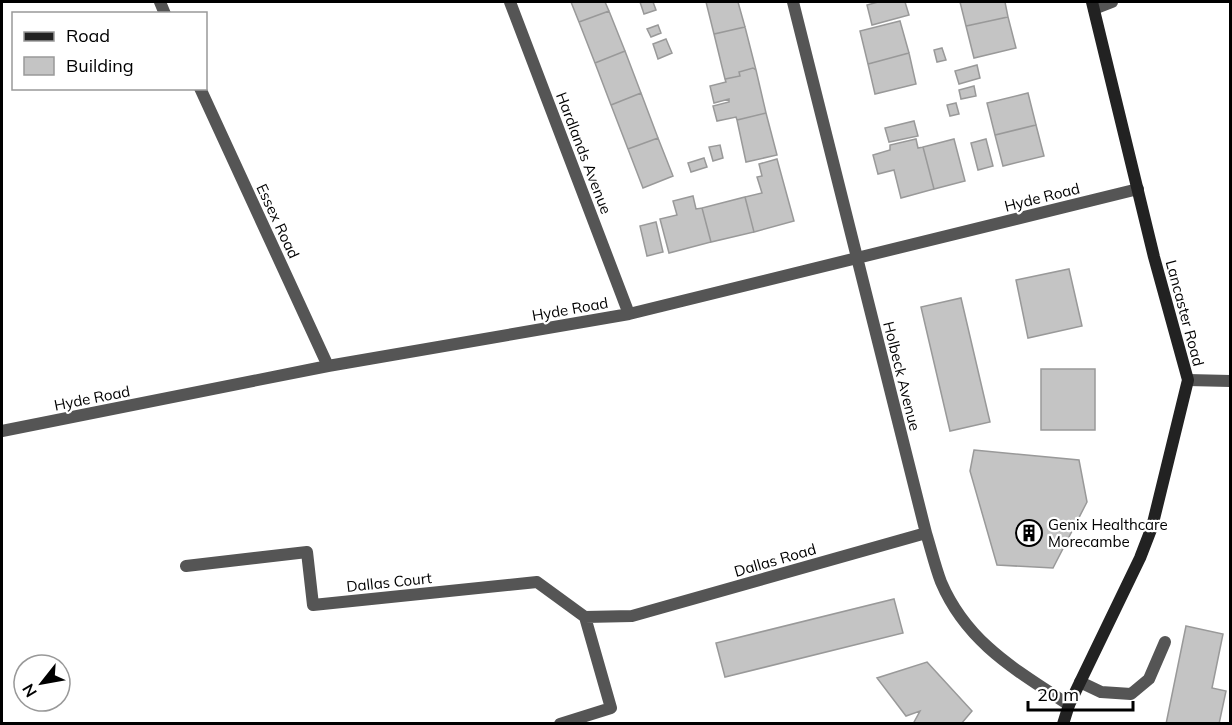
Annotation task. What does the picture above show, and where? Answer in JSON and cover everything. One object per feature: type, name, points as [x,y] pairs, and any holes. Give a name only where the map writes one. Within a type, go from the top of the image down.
[{"type":"main road","name":"Lancaster Road","points":[[1063,723],[1069,705],[1140,558],[1152,527],[1188,380],[1093,5]]},
{"type":"street","name":"Hardlands Avenue","points":[[510,2],[629,314]]},
{"type":"street","name":"Holbeck Avenue","points":[[792,2],[926,533],[942,582],[958,613],[978,638],[1002,662],[1069,705]]},
{"type":"street","points":[[1093,5],[1112,2]]},
{"type":"street","name":"Essex Road","points":[[201,90],[328,366]]},
{"type":"street","name":"Hyde Road","points":[[2,431],[328,366],[629,314],[1138,189]]},
{"type":"street","points":[[1188,380],[1230,381]]},
{"type":"street","name":"Dallas Road","points":[[585,617],[632,616],[926,533]]},
{"type":"street","name":"Dallas Court","points":[[186,566],[308,552],[313,605],[537,582],[585,617]]},
{"type":"street","points":[[560,723],[611,708],[585,617]]},
{"type":"street","points":[[1080,682],[1101,692],[1131,694],[1149,679],[1166,642]]},
{"type":"building","points":[[571,2],[605,2],[609,11],[579,22]]},
{"type":"building","points":[[640,2],[653,2],[656,10],[644,14]]},
{"type":"building","points":[[706,2],[738,2],[745,27],[714,34]]},
{"type":"building","points":[[878,2],[905,2],[909,15],[872,25],[867,5]]},
{"type":"building","points":[[960,2],[1005,2],[1008,17],[966,26]]},
{"type":"building","points":[[609,11],[625,51],[595,63],[579,22]]},
{"type":"building","points":[[1008,17],[1016,48],[974,58],[966,26]]},
{"type":"building","points":[[900,21],[909,53],[868,64],[860,31]]},
{"type":"building","points":[[658,25],[661,33],[651,37],[647,29]]},
{"type":"building","points":[[745,27],[756,70],[753,68],[739,72],[740,76],[725,79],[714,34]]},
{"type":"building","points":[[666,39],[672,53],[658,59],[653,44]]},
{"type":"building","points":[[942,48],[946,60],[937,62],[934,50]]},
{"type":"building","points":[[625,51],[641,93],[611,105],[595,63]]},
{"type":"building","points":[[909,53],[916,84],[875,94],[868,64]]},
{"type":"building","points":[[977,65],[980,78],[959,84],[955,71]]},
{"type":"building","points":[[753,68],[756,70],[766,113],[737,120],[736,117],[717,121],[713,106],[729,102],[729,99],[714,103],[710,86],[726,82],[725,79],[740,76],[739,72]]},
{"type":"building","points":[[974,86],[976,96],[961,99],[959,90]]},
{"type":"building","points":[[641,93],[658,138],[628,149],[611,105]]},
{"type":"building","points":[[1028,93],[1036,125],[995,135],[987,103]]},
{"type":"building","points":[[956,103],[959,114],[950,116],[947,105]]},
{"type":"building","points":[[766,113],[777,155],[746,162],[737,120]]},
{"type":"building","points":[[914,121],[918,136],[889,142],[885,128]]},
{"type":"building","points":[[1036,125],[1044,156],[1003,166],[995,135]]},
{"type":"building","points":[[658,138],[673,176],[643,188],[628,149]]},
{"type":"building","points":[[916,139],[918,148],[923,147],[934,189],[901,198],[894,170],[878,174],[873,155],[890,150],[890,145]]},
{"type":"building","points":[[954,139],[965,181],[934,189],[923,147]]},
{"type":"building","points":[[986,139],[993,166],[978,170],[971,143]]},
{"type":"building","points":[[720,145],[723,158],[713,161],[709,147]]},
{"type":"building","points":[[704,158],[707,167],[691,172],[688,163]]},
{"type":"building","points":[[777,159],[794,221],[754,232],[745,197],[762,193],[757,177],[762,176],[759,164]]},
{"type":"building","points":[[693,196],[696,209],[702,208],[711,242],[669,253],[660,219],[677,215],[673,201]]},
{"type":"building","points":[[745,197],[754,232],[711,242],[702,208]]},
{"type":"building","points":[[656,222],[663,252],[647,256],[640,226]]},
{"type":"building","points":[[1069,269],[1082,326],[1028,338],[1016,280]]},
{"type":"building","points":[[961,298],[990,422],[950,431],[921,307]]},
{"type":"building","points":[[1041,369],[1095,369],[1095,430],[1041,430]]},
{"type":"building","name":"Genix Healthcare Morecambe","points":[[974,450],[1079,460],[1087,502],[1053,568],[997,565],[970,471]]},
{"type":"building","points":[[894,599],[903,633],[725,677],[716,643]]},
{"type":"building","points":[[1186,626],[1223,634],[1212,688],[1226,691],[1219,724],[1166,724]]},
{"type":"building","points":[[927,662],[972,711],[961,724],[913,724],[920,711],[906,716],[877,678]]},
{"type":"place","name":"Genix Healthcare Morecambe","points":[[1029,533]]}]
